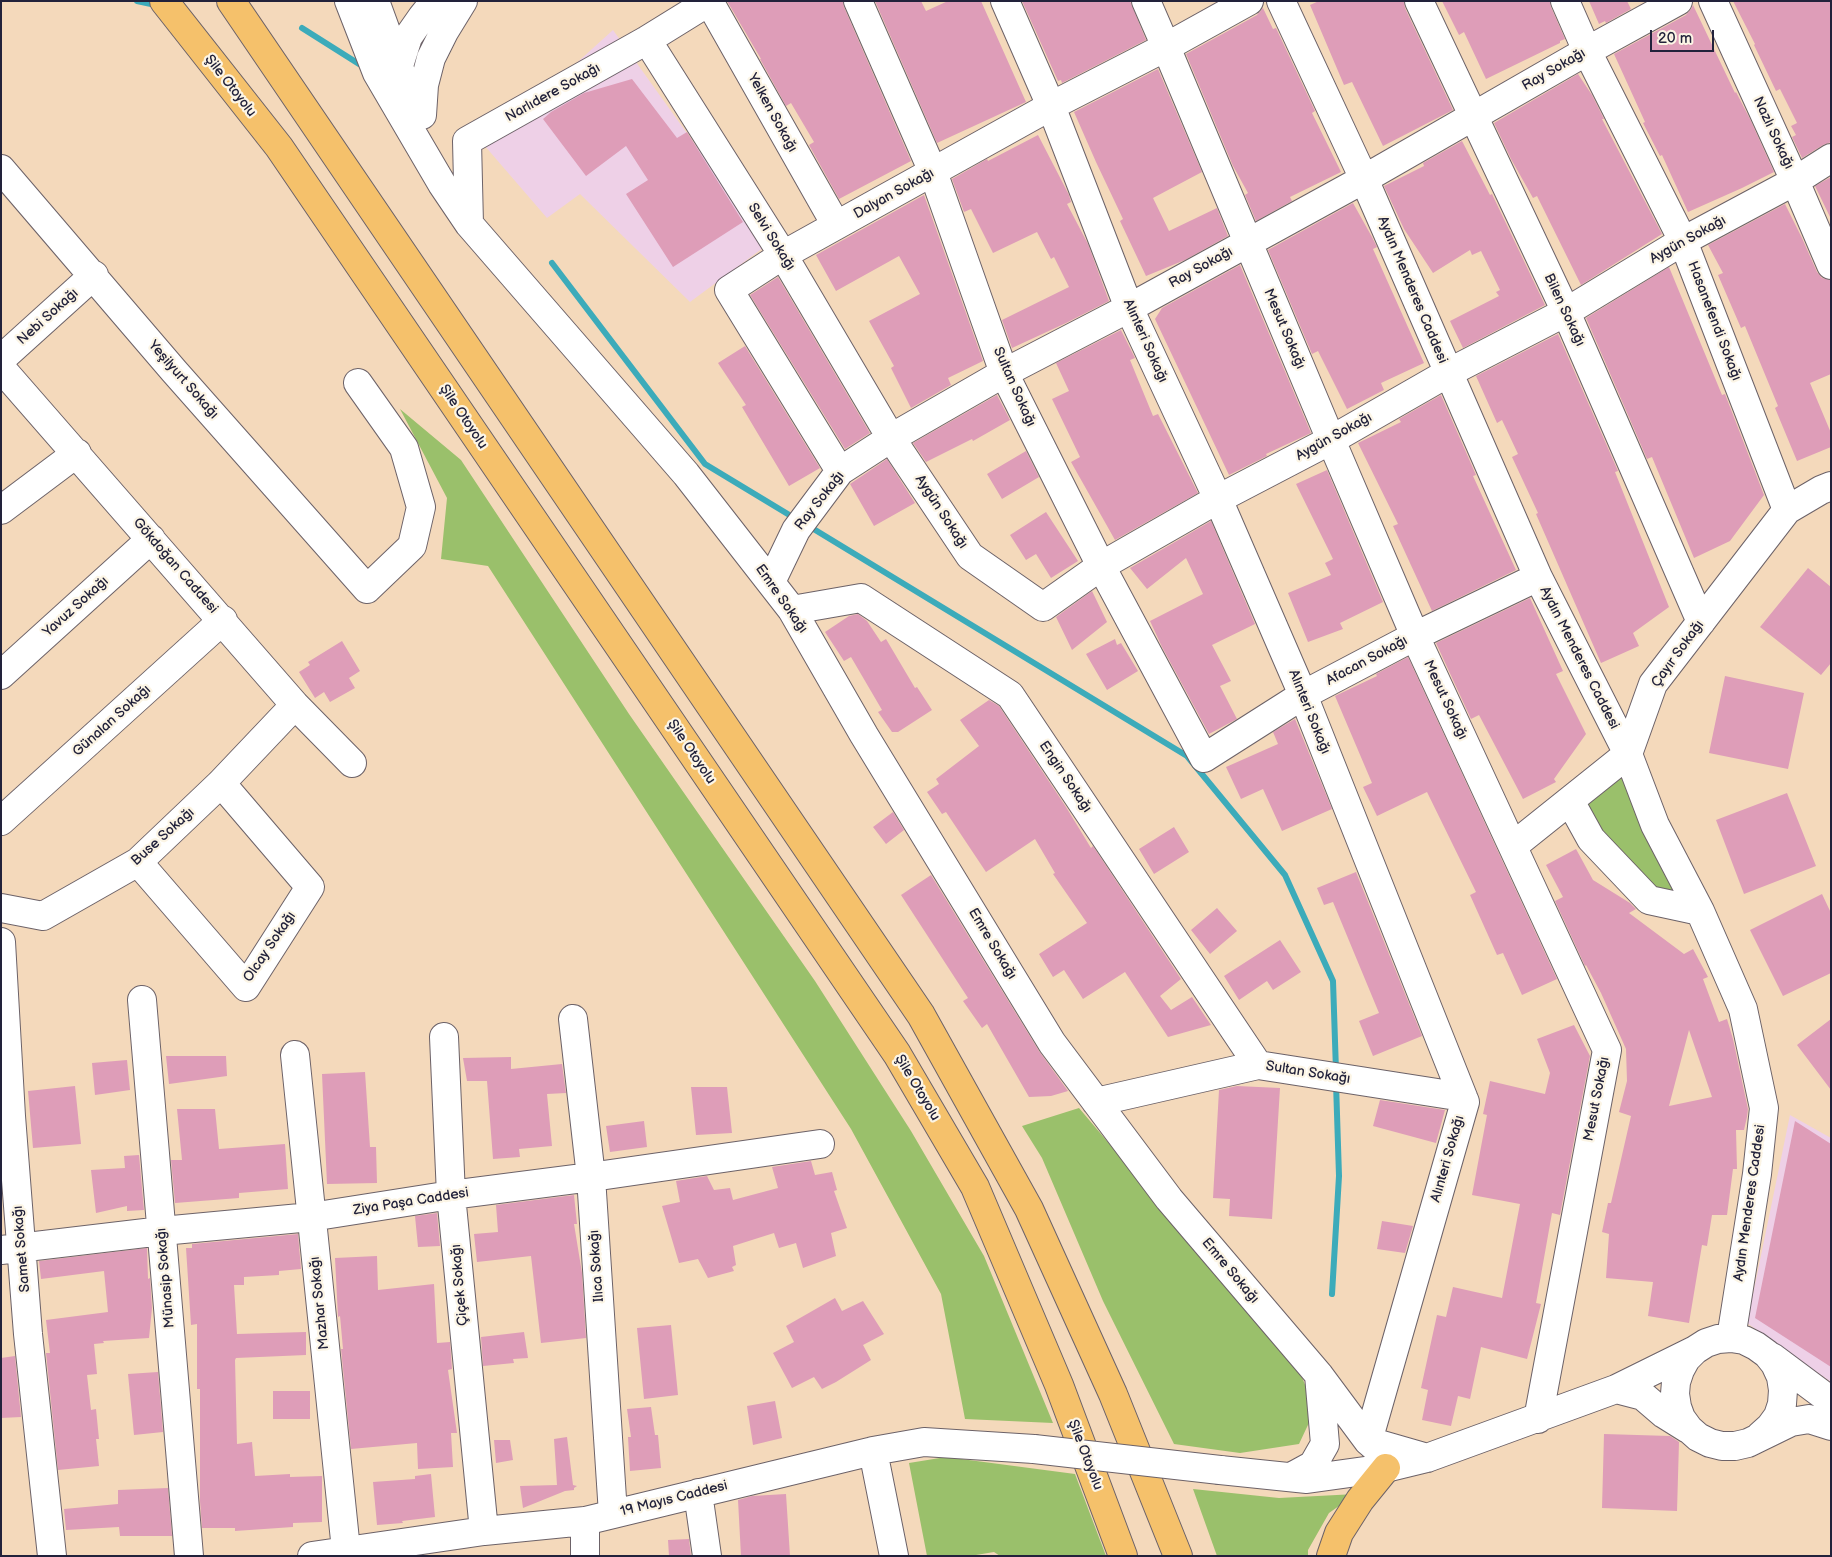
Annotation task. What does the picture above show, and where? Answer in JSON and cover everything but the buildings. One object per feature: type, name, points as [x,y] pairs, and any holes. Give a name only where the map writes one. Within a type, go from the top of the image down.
[{"type":"highway","name":"Şile Otoyolu","points":[[164,1],[279,147],[897,1054],[975,1187],[1059,1385],[1123,1556]]},
{"type":"highway","points":[[231,1],[921,1015],[1029,1209],[1113,1394],[1178,1556]]},
{"type":"highway","points":[[1331,1556],[1339,1533],[1360,1500],[1386,1468]]},
{"type":"street","points":[[349,1],[388,69],[406,86],[456,176],[469,224]]},
{"type":"street","points":[[359,1],[368,23],[376,30],[398,36],[444,32]]},
{"type":"street","points":[[375,1],[398,36]]},
{"type":"street","points":[[388,69],[398,36],[422,17],[435,1]]},
{"type":"street","points":[[422,115],[424,85],[431,58],[463,1]]},
{"type":"street","name":"Narlıdere Sokağı","points":[[469,224],[467,141],[647,40],[709,1]]},
{"type":"street","name":"Yelken Sokağı","points":[[709,1],[836,225]]},
{"type":"street","name":"Sultan Sokağı","points":[[858,1],[933,172],[1004,373],[1101,566],[1204,758]]},
{"type":"street","name":"Alınteri Sokağı","points":[[1004,1],[1051,106],[1129,308],[1218,499],[1303,695],[1465,1102],[1368,1441]]},
{"type":"street","name":"Mesut Sokağı","points":[[1146,1],[1330,440],[1415,636],[1607,1050],[1538,1419]]},
{"type":"street","name":"Dalyan Sokağı","points":[[840,471],[728,290],[783,255],[836,225],[1051,106],[1166,47],[1249,1]]},
{"type":"street","name":"Aydın Menderes Caddesi","points":[[1281,1],[1364,179],[1538,576],[1628,754],[1655,825],[1700,911],[1743,1010],[1764,1108],[1757,1174],[1731,1338]]},
{"type":"street","name":"Bilen Sokağı","points":[[1420,1],[1566,312],[1701,622]]},
{"type":"street","name":"Hasanefendi Sokağı","points":[[1565,1],[1587,51],[1683,241],[1788,510]]},
{"type":"street","name":"Ray Sokağı","points":[[771,582],[803,520],[840,471],[891,438],[1004,373],[1129,308],[1364,179],[1678,1]]},
{"type":"street","name":"Nazlı Sokağı","points":[[1713,1],[1796,181],[1831,265]]},
{"type":"street","name":"Selvi Sokağı","points":[[647,40],[783,255],[891,438]]},
{"type":"street","name":"Emre Sokağı","points":[[388,69],[392,98],[442,184],[469,224],[686,474],[792,610],[864,735],[1052,1043],[1169,1199],[1319,1375],[1368,1441],[1381,1455],[1386,1468]]},
{"type":"street","name":"Aygün Sokağı","points":[[891,438],[970,556],[1043,607],[1101,566],[1218,499],[1330,440],[1448,373],[1566,312],[1683,241],[1796,181],[1831,158]]},
{"type":"street","name":"Yeşilyurt Sokağı","points":[[1,169],[94,275],[174,371],[367,589],[412,546],[421,507],[404,448],[358,383]]},
{"type":"street","name":"Nebi Sokağı","points":[[1,359],[94,275]]},
{"type":"street","name":"Gökdoğan Caddesi","points":[[1,368],[223,620],[295,705],[352,763]]},
{"type":"street","points":[[1,510],[77,453]]},
{"type":"street","name":"Çayır Sokağı","points":[[1628,754],[1653,684],[1788,510],[1831,486]]},
{"type":"street","name":"Yavuz Sokağı","points":[[1,675],[151,539]]},
{"type":"street","name":"Afacan Sokağı","points":[[1204,758],[1303,695],[1415,636],[1538,576]]},
{"type":"street","name":"Engin Sokağı","points":[[792,610],[861,598],[1010,695],[1258,1064]]},
{"type":"street","name":"Günalan Sokağı","points":[[1,822],[223,620]]},
{"type":"street","name":"Buse Sokağı","points":[[1,908],[43,916],[138,862],[221,783],[295,705]]},
{"type":"street","points":[[1512,846],[1628,754]]},
{"type":"street","name":"Olcay Sokağı","points":[[138,862],[246,987],[310,887],[221,783]]},
{"type":"street","points":[[1570,801],[1590,839],[1649,900],[1700,911]]},
{"type":"street","name":"Samet Sokağı","points":[[1,942],[12,1249],[28,1334],[52,1556]]},
{"type":"street","name":"Münasip Sokağı","points":[[142,1000],[189,1556]]},
{"type":"street","name":"Ilıca Sokağı","points":[[573,1019],[591,1177],[613,1514]]},
{"type":"street","name":"Çiçek Sokağı","points":[[444,1037],[451,1195],[484,1531]]},
{"type":"street","name":"Mazhar Sokağı","points":[[295,1055],[346,1550]]},
{"type":"street","name":"Sultan Sokağı","points":[[1096,1102],[1258,1064],[1462,1097]]},
{"type":"street","name":"Ziya Paşa Caddesi","points":[[12,1249],[162,1231],[311,1217],[451,1195],[820,1144]]},
{"type":"street","points":[[1689,1429],[1681,1418],[1677,1407],[1676,1382],[1686,1359],[1695,1350],[1712,1341],[1731,1338],[1750,1343],[1831,1401]]},
{"type":"street","name":"19 Mayıs Caddesi","points":[[312,1556],[346,1550],[407,1549],[484,1531],[585,1521],[872,1451],[924,1442],[1034,1449],[1307,1479],[1386,1468],[1427,1458],[1538,1419],[1616,1389],[1695,1350]]},
{"type":"street","points":[[1760,1436],[1778,1416],[1782,1404],[1783,1390],[1781,1377],[1776,1364],[1767,1354]]},
{"type":"street","points":[[1291,1477],[1313,1465],[1326,1444],[1319,1375]]},
{"type":"street","points":[[1616,1389],[1643,1396],[1664,1414],[1689,1429],[1698,1437],[1722,1446],[1748,1443],[1791,1422],[1809,1420],[1831,1426]]},
{"type":"street","points":[[1368,1441],[1427,1458]]},
{"type":"street","points":[[872,1451],[894,1556]]},
{"type":"street","points":[[698,1493],[707,1556]]},
{"type":"street","points":[[585,1521],[585,1556]]},
{"type":"shaded area","points":[[613,30],[767,245],[690,302],[580,194],[547,218],[478,138],[550,87]]},
{"type":"shaded area","points":[[1790,1115],[1831,1138],[1831,1382],[1747,1323]]},
{"type":"green space","points":[[400,409],[461,460],[629,714],[815,981],[911,1131],[984,1256],[1053,1423],[965,1419],[941,1294],[851,1129],[488,566],[441,559],[447,498]]},
{"type":"green space","points":[[1620,765],[1686,898],[1675,907],[1577,815]]},
{"type":"green space","points":[[1079,1108],[1298,1367],[1315,1410],[1299,1444],[1240,1453],[1174,1444],[1103,1301],[1042,1158],[1022,1126]]},
{"type":"green space","points":[[946,1457],[1075,1474],[1106,1556],[1000,1556],[994,1552],[970,1556],[927,1556],[909,1463]]},
{"type":"green space","points":[[1193,1489],[1279,1498],[1356,1494],[1329,1513],[1308,1550],[1308,1556],[1217,1556]]},
{"type":"waterway","points":[[137,1],[151,4]]},
{"type":"waterway","points":[[302,28],[359,64]]},
{"type":"waterway","points":[[552,263],[705,464],[796,519]]},
{"type":"waterway","points":[[807,525],[1187,756],[1285,875],[1333,981],[1336,1071]]},
{"type":"waterway","points":[[1332,1294],[1339,1176],[1336,1083]]}]
